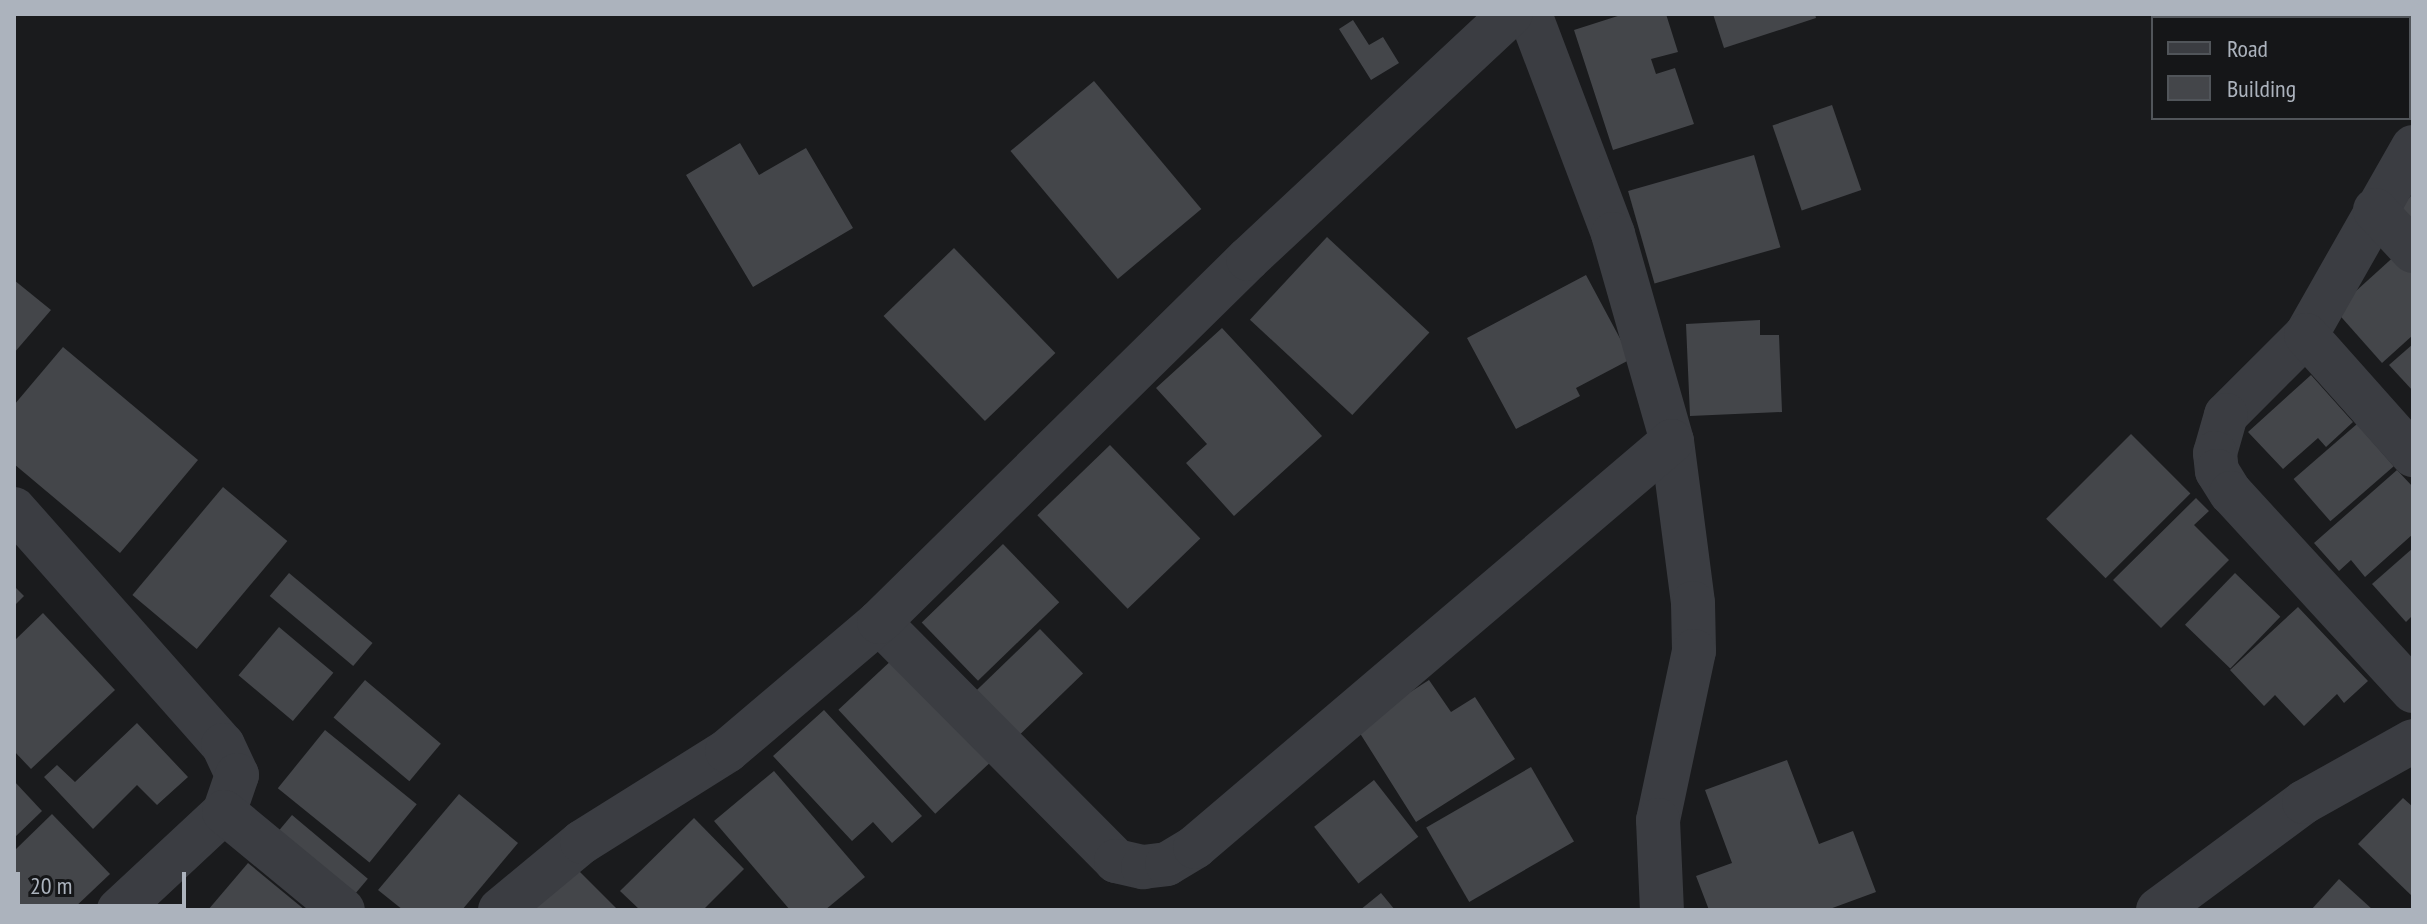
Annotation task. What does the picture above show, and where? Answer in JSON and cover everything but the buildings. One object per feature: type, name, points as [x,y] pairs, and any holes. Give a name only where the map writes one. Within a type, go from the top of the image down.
[{"type":"street","points":[[500,910],[582,842],[727,751],[879,622],[1248,259],[1511,14]]},
{"type":"street","points":[[1530,14],[1613,234],[1672,441],[1693,603],[1694,651],[1658,820],[1662,910]]},
{"type":"street","points":[[2413,147],[2306,335],[2226,415],[2218,434],[2217,471],[2231,493],[2413,691]]},
{"type":"street","points":[[2375,210],[2413,251]]},
{"type":"street","points":[[2306,335],[2413,455]]},
{"type":"street","points":[[879,622],[1116,861],[1143,867],[1167,864],[1207,837],[1672,441]]},
{"type":"street","points":[[14,509],[223,745],[237,775],[224,812],[119,910]]},
{"type":"street","points":[[2158,910],[2304,802],[2413,741]]},
{"type":"street","points":[[224,812],[343,910]]}]
